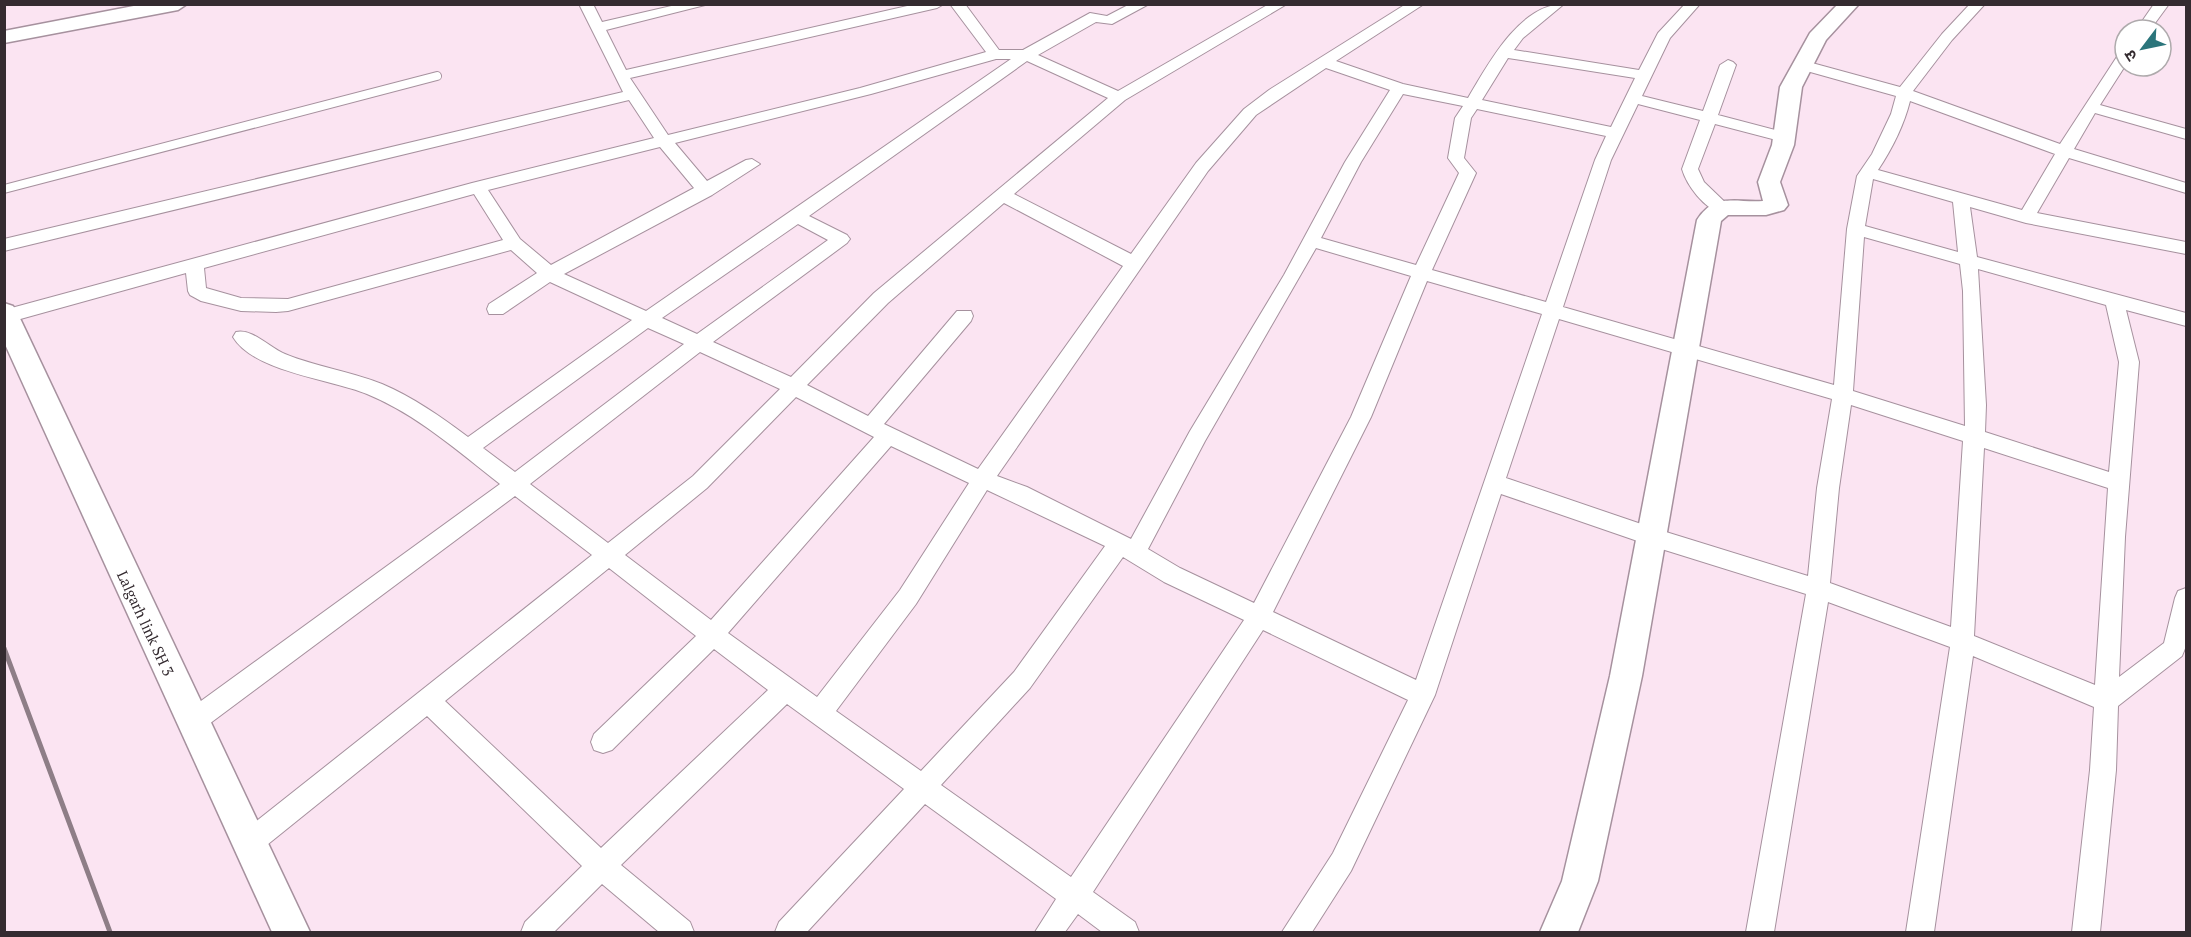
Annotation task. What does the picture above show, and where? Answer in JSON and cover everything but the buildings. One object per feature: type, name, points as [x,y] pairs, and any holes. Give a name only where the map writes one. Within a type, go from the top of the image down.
[{"type":"street","points":[[4,38],[178,4]]},
{"type":"street","points":[[586,4],[621,76],[664,141],[706,191]]},
{"type":"street","points":[[597,27],[702,4]]},
{"type":"street","points":[[621,76],[937,4]]},
{"type":"street","points":[[957,4],[995,54]]},
{"type":"street","points":[[468,448],[646,320],[980,90],[1026,55],[1095,16],[1107,21],[1142,4]]},
{"type":"street","points":[[248,844],[700,483],[881,298],[1119,97],[1280,4]]},
{"type":"street","points":[[820,713],[908,597],[983,479],[1202,167],[1251,112],[1275,93],[1417,4]]},
{"type":"street","points":[[1049,933],[1076,896],[1260,615],[1361,417],[1422,272],[1468,173],[1456,158],[1463,118],[1504,52],[1518,35],[1557,4]]},
{"type":"street","points":[[1296,933],[1342,862],[1423,694],[1603,160],[1663,36],[1693,4]]},
{"type":"street","points":[[1559,933],[1580,881],[1626,676],[1687,350],[1704,240],[1713,212],[1721,207],[1763,210],[1776,205],[1769,182],[1784,137],[1791,87],[1817,37],[1850,4]]},
{"type":"street","points":[[1760,933],[1793,750],[1818,588],[1828,488],[1843,395],[1856,229],[1867,172],[1880,155],[1899,114],[1904,93],[1947,36],[1978,4]]},
{"type":"street","points":[[2152,18],[2162,4]]},
{"type":"street","points":[[1504,52],[1643,75]]},
{"type":"street","points":[[5,314],[478,187],[865,91],[995,54],[1026,55],[1119,97]]},
{"type":"street","points":[[1324,62],[1399,88],[1616,133]]},
{"type":"street","points":[[1721,207],[1692,178],[1690,169],[1728,65]]},
{"type":"street","points":[[1802,65],[1904,93],[2066,152],[2187,188]]},
{"type":"street","points":[[2026,217],[2113,73]]},
{"type":"street","points":[[789,933],[925,788],[1022,680],[1127,548],[1311,240],[1353,162],[1399,88]]},
{"type":"street","points":[[4,245],[633,94]]},
{"type":"street","points":[[1633,98],[1784,137]]},
{"type":"street","points":[[2091,107],[2187,134]]},
{"type":"street","points":[[496,309],[549,274],[706,191],[752,164]]},
{"type":"street","points":[[1867,172],[2026,217],[2187,248]]},
{"type":"street","points":[[478,187],[514,243],[549,274],[794,387],[879,431],[1019,493],[1127,548],[1172,575],[1423,694]]},
{"type":"street","points":[[1004,196],[1135,264]]},
{"type":"street","points":[[1920,933],[1961,641],[1976,405],[1972,291],[1960,200]]},
{"type":"street","points":[[192,722],[515,484],[698,343],[841,239],[796,216]]},
{"type":"street","points":[[1856,229],[2187,319]]},
{"type":"street","points":[[1311,240],[1843,395],[2118,483]]},
{"type":"street","points":[[194,263],[197,291],[212,299],[248,306],[268,307],[288,305],[514,243]]},
{"type":"street","points":[[2086,933],[2103,770],[2118,483],[2129,362],[2114,301]]},
{"type":"street","name":"Lalgarh link SH 3","points":[[5,314],[291,933]]},
{"type":"street","points":[[603,742],[712,635],[879,431],[964,316]]},
{"type":"street","points":[[243,337],[263,353],[376,389],[468,448],[712,635],[1125,933]]},
{"type":"street","points":[[1495,483],[1652,537],[1818,588],[1961,641],[2106,701]]},
{"type":"street","points":[[2106,701],[2174,649],[2187,598]]},
{"type":"street","points":[[535,933],[601,866],[786,689]]},
{"type":"street","points":[[428,701],[601,866],[680,933]]},
{"type":"lane","points":[[4,189],[437,76]]},
{"type":"railway","points":[[4,648],[110,932]]}]
